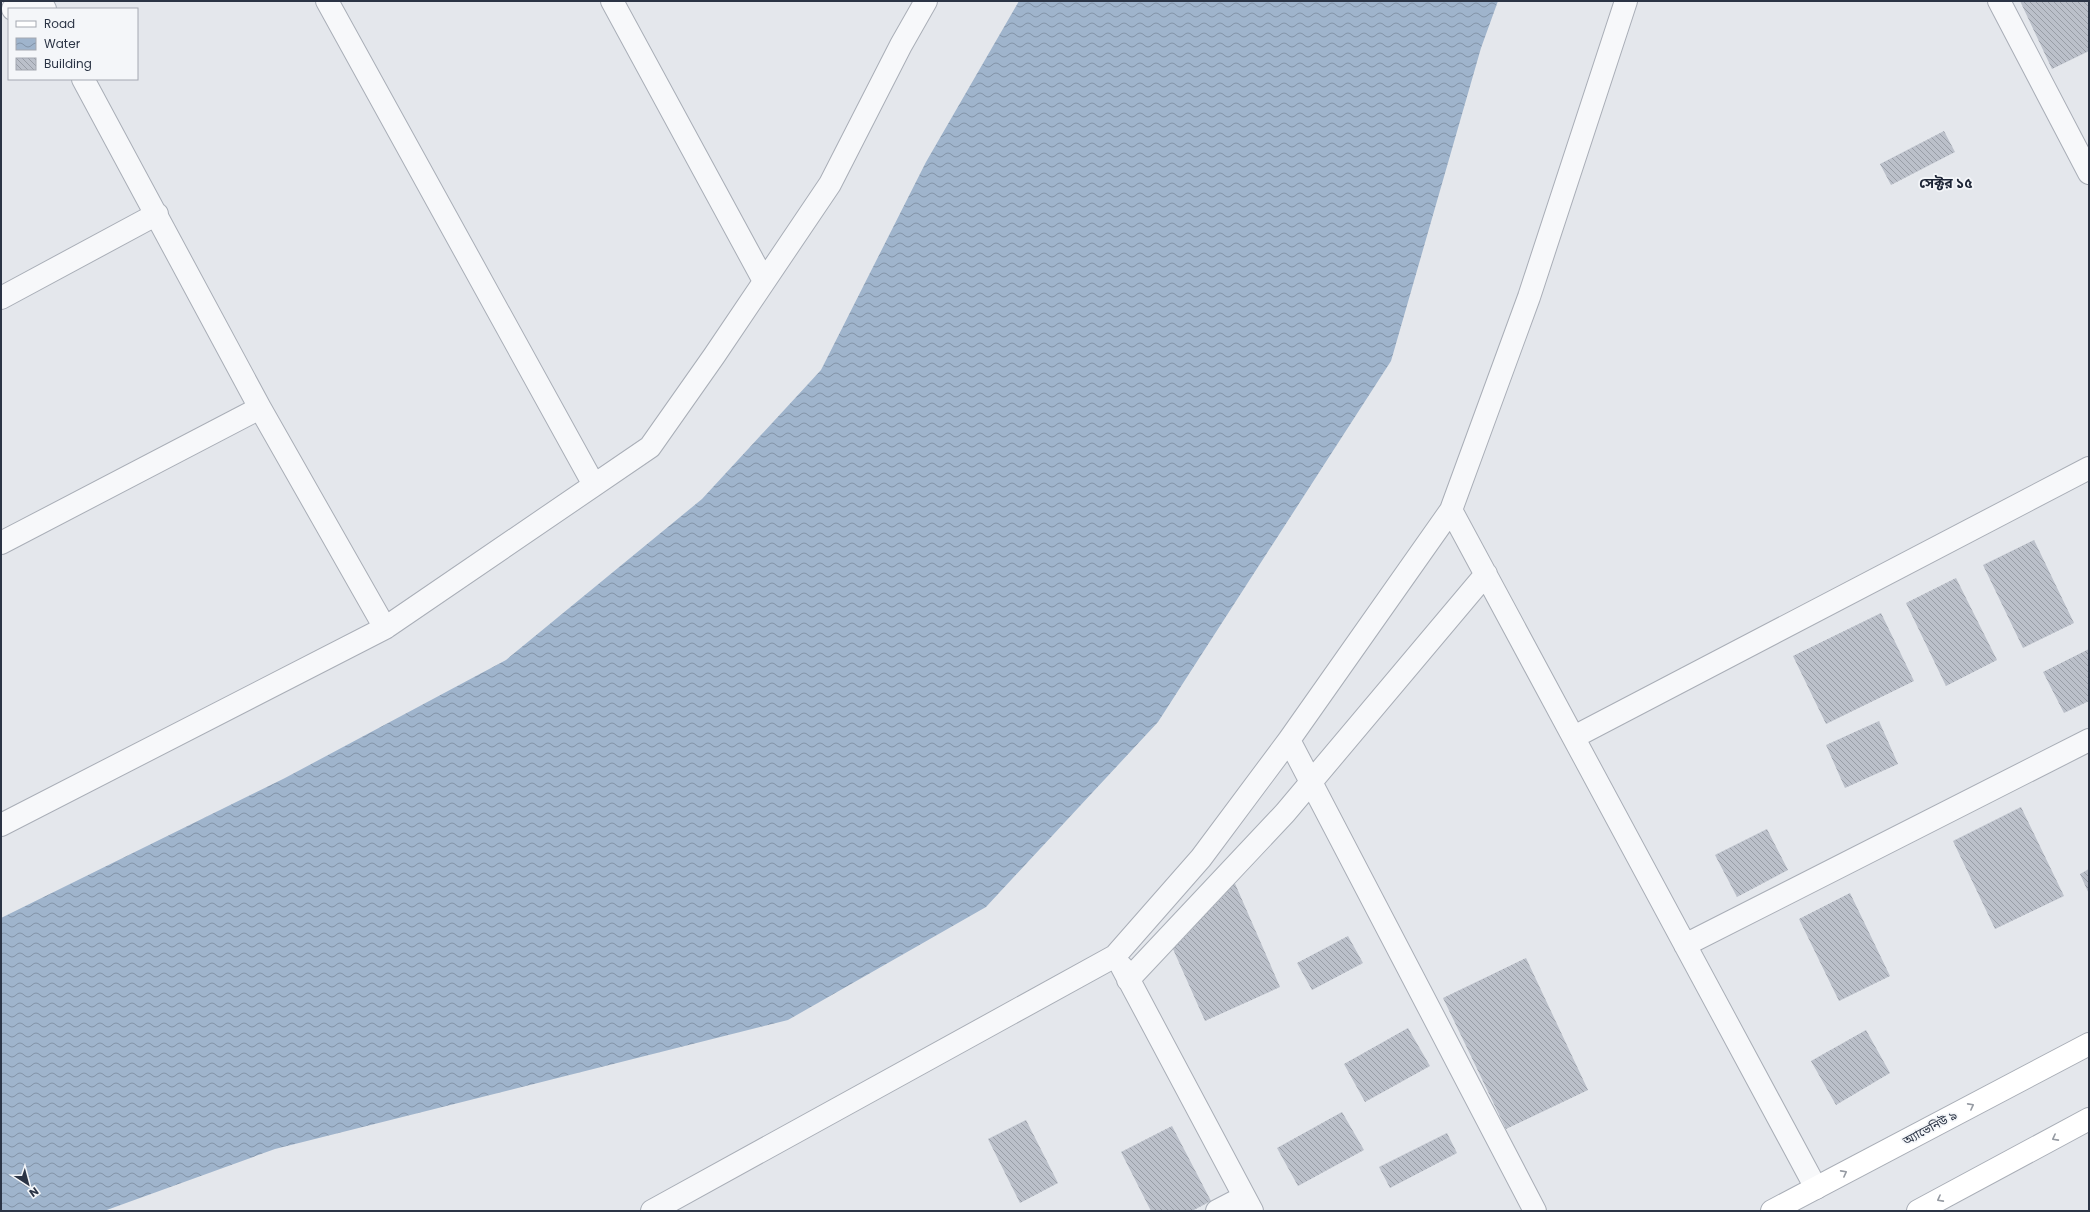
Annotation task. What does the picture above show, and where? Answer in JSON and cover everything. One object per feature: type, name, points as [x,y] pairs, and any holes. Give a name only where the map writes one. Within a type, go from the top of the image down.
[{"type":"street","points":[[15,8],[28,1]]},
{"type":"street","points":[[327,1],[594,485]]},
{"type":"street","points":[[612,1],[764,281]]},
{"type":"street","points":[[1,825],[385,628],[650,447],[830,184],[901,45],[926,1]]},
{"type":"street","points":[[652,1211],[1115,956],[1202,858],[1289,740],[1451,510],[1529,297],[1626,1]]},
{"type":"street","points":[[1999,1],[2089,173]]},
{"type":"street","points":[[84,80],[157,214],[260,408],[385,628]]},
{"type":"street","points":[[1,298],[157,214]]},
{"type":"street","points":[[1,543],[260,408]]},
{"type":"street","points":[[1574,737],[2089,468]]},
{"type":"street","points":[[1451,510],[1816,1188]]},
{"type":"street","points":[[1128,980],[1285,813],[1486,574]]},
{"type":"street","points":[[1289,740],[1536,1211]]},
{"type":"street","points":[[1685,945],[2089,740]]},
{"type":"street","points":[[1115,956],[1248,1204],[1217,1211]]},
{"type":"street","name":"অ্যাভেনিউ ৯","points":[[1772,1211],[2089,1044]]},
{"type":"street","points":[[1918,1211],[2089,1119]]},
{"type":"water","points":[[1019,1],[1498,1],[1481,48],[1391,361],[1158,722],[986,907],[788,1020],[275,1149],[104,1211],[1,1211],[1,918],[285,778],[506,660],[702,499],[821,370],[926,162]]},
{"type":"building","points":[[2020,1],[2089,1],[2089,51],[2052,69]]},
{"type":"building","points":[[1944,131],[1955,152],[1891,185],[1880,164]]},
{"type":"building","points":[[2034,540],[2074,623],[2023,648],[1983,565]]},
{"type":"building","points":[[1956,578],[1997,660],[1946,686],[1906,603]]},
{"type":"building","points":[[1881,613],[1914,681],[1826,724],[1793,656]]},
{"type":"building","points":[[2089,649],[2089,701],[2064,713],[2043,672]]},
{"type":"building","points":[[1879,721],[1898,764],[1845,788],[1826,745]]},
{"type":"building","points":[[2021,807],[2064,896],[1995,929],[1953,841]]},
{"type":"building","points":[[1767,829],[1788,870],[1737,897],[1715,855]]},
{"type":"building","points":[[2089,869],[2089,894],[2080,874]]},
{"type":"building","points":[[1233,879],[1280,987],[1205,1021],[1169,940]]},
{"type":"building","points":[[1850,893],[1890,976],[1839,1001],[1799,919]]},
{"type":"building","points":[[1348,936],[1363,963],[1312,990],[1297,963]]},
{"type":"building","points":[[1526,958],[1588,1090],[1506,1129],[1443,998]]},
{"type":"building","points":[[1408,1028],[1430,1066],[1365,1102],[1344,1064]]},
{"type":"building","points":[[1866,1030],[1890,1073],[1836,1105],[1811,1061]]},
{"type":"building","points":[[1342,1112],[1364,1150],[1298,1186],[1277,1148]]},
{"type":"building","points":[[1026,1120],[1058,1183],[1020,1203],[988,1139]]},
{"type":"building","points":[[1172,1126],[1211,1201],[1192,1211],[1151,1211],[1121,1152]]},
{"type":"building","points":[[1447,1133],[1457,1153],[1390,1188],[1379,1167]]},
{"type":"district","name":"সেক্টর ১৫","points":[[1946,183]]}]
